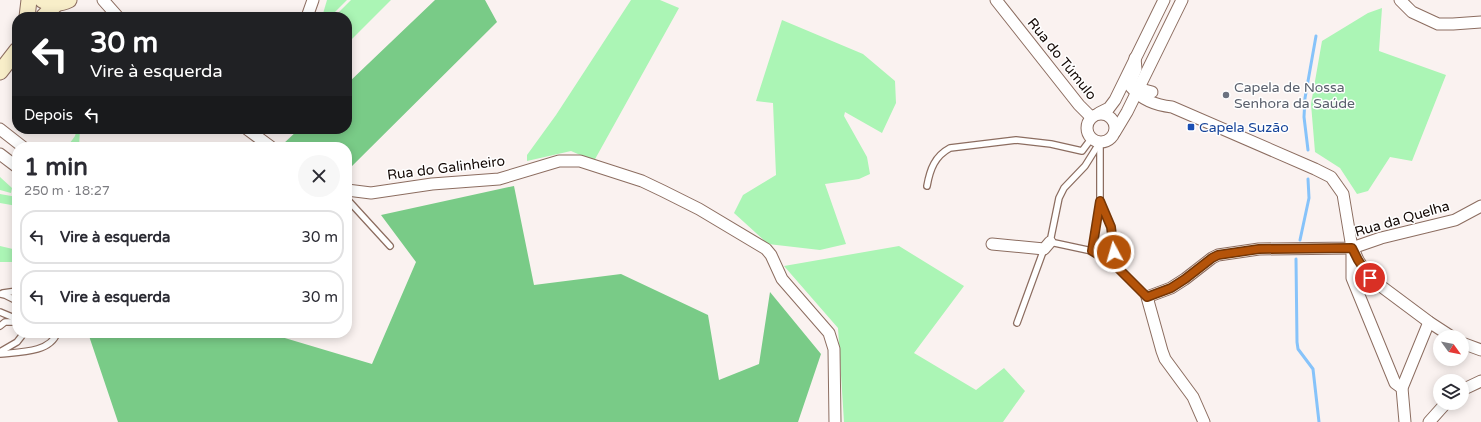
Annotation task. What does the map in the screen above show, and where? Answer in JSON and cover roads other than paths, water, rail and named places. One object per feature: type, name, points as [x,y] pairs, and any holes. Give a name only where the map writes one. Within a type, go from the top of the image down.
[{"type":"street","points":[[28,12],[29,0]]},
{"type":"street","points":[[103,0],[114,12]]},
{"type":"street","points":[[309,12],[313,0]]},
{"type":"street","name":"Rua do Túmulo","points":[[996,0],[1079,105],[1100,113]]},
{"type":"street","points":[[1164,0],[1115,100],[1086,126],[1088,135],[1096,141],[1109,140],[1115,132],[1130,106],[1135,90],[1144,77],[1182,0]]},
{"type":"street","points":[[1400,0],[1412,12],[1438,24],[1481,22]]},
{"type":"street","points":[[47,12],[56,1]]},
{"type":"street","points":[[0,59],[12,44]]},
{"type":"street","points":[[0,72],[12,56]]},
{"type":"street","points":[[1135,58],[1136,69],[1130,81],[1135,90]]},
{"type":"street","points":[[1144,77],[1151,97]]},
{"type":"street","points":[[1100,113],[1119,102],[1125,92],[1135,90],[1331,177],[1343,194],[1352,248],[1352,278],[1395,384],[1402,388]]},
{"type":"street","points":[[1130,106],[1151,97]]},
{"type":"street","points":[[1100,113],[1104,113],[1112,118],[1116,127],[1115,132]]},
{"type":"street","points":[[0,129],[17,142]]},
{"type":"street","points":[[254,134],[264,142]]},
{"type":"street","points":[[0,154],[12,163]]},
{"type":"street","name":"Rua do Galinheiro","points":[[352,191],[371,193],[432,184],[499,179],[559,161],[580,161],[642,181],[663,191],[699,209],[766,249],[771,255],[782,279],[829,333],[834,349],[835,422]]},
{"type":"street","name":"Rua da Quelha","points":[[1147,297],[1171,288],[1218,255],[1259,249],[1352,248],[1381,238],[1455,220],[1481,206]]},
{"type":"street","points":[[992,244],[1047,246]]},
{"type":"street","points":[[1352,248],[1370,278],[1441,330]]},
{"type":"street","points":[[1147,297],[1165,359],[1193,397],[1204,422]]},
{"type":"street","points":[[1405,422],[1402,388],[1429,322]]},
{"type":"street","points":[[1469,346],[1481,350]]},
{"type":"street","points":[[1469,387],[1481,381]]},
{"type":"street","points":[[1429,422],[1440,410]]},
{"type":"lane","points":[[927,186],[929,172],[944,151],[950,148],[1016,140],[1051,144],[1082,151],[1096,141]]},
{"type":"lane","points":[[1092,251],[1100,201],[1096,141]]},
{"type":"lane","points":[[1017,323],[1047,246],[1059,198],[1064,188],[1085,166],[1096,141]]},
{"type":"lane","points":[[1100,201],[1111,227],[1115,265]]},
{"type":"lane","points":[[352,204],[390,246]]},
{"type":"lane","points":[[1047,246],[1092,251],[1115,265],[1147,297]]},
{"type":"lane","points":[[0,294],[12,292]]},
{"type":"lane","points":[[0,294],[12,299]]},
{"type":"lane","points":[[0,312],[12,317]]},
{"type":"lane","points":[[0,326],[5,322],[12,322]]},
{"type":"lane","points":[[0,353],[17,342],[20,338]]},
{"type":"lane","points":[[0,353],[44,347],[53,342],[55,338]]},
{"type":"waterway","points":[[1308,150],[1304,117],[1305,98],[1316,36]]},
{"type":"waterway","points":[[1300,240],[1309,198],[1308,179]]},
{"type":"waterway","points":[[1296,259],[1297,342],[1298,349],[1313,369],[1319,422]]},
{"type":"place","name":"Capela de Nossa Senhora da Saúde","points":[[1226,95]]},
{"type":"place","name":"Capela Suzão","points":[[1191,127]]}]
